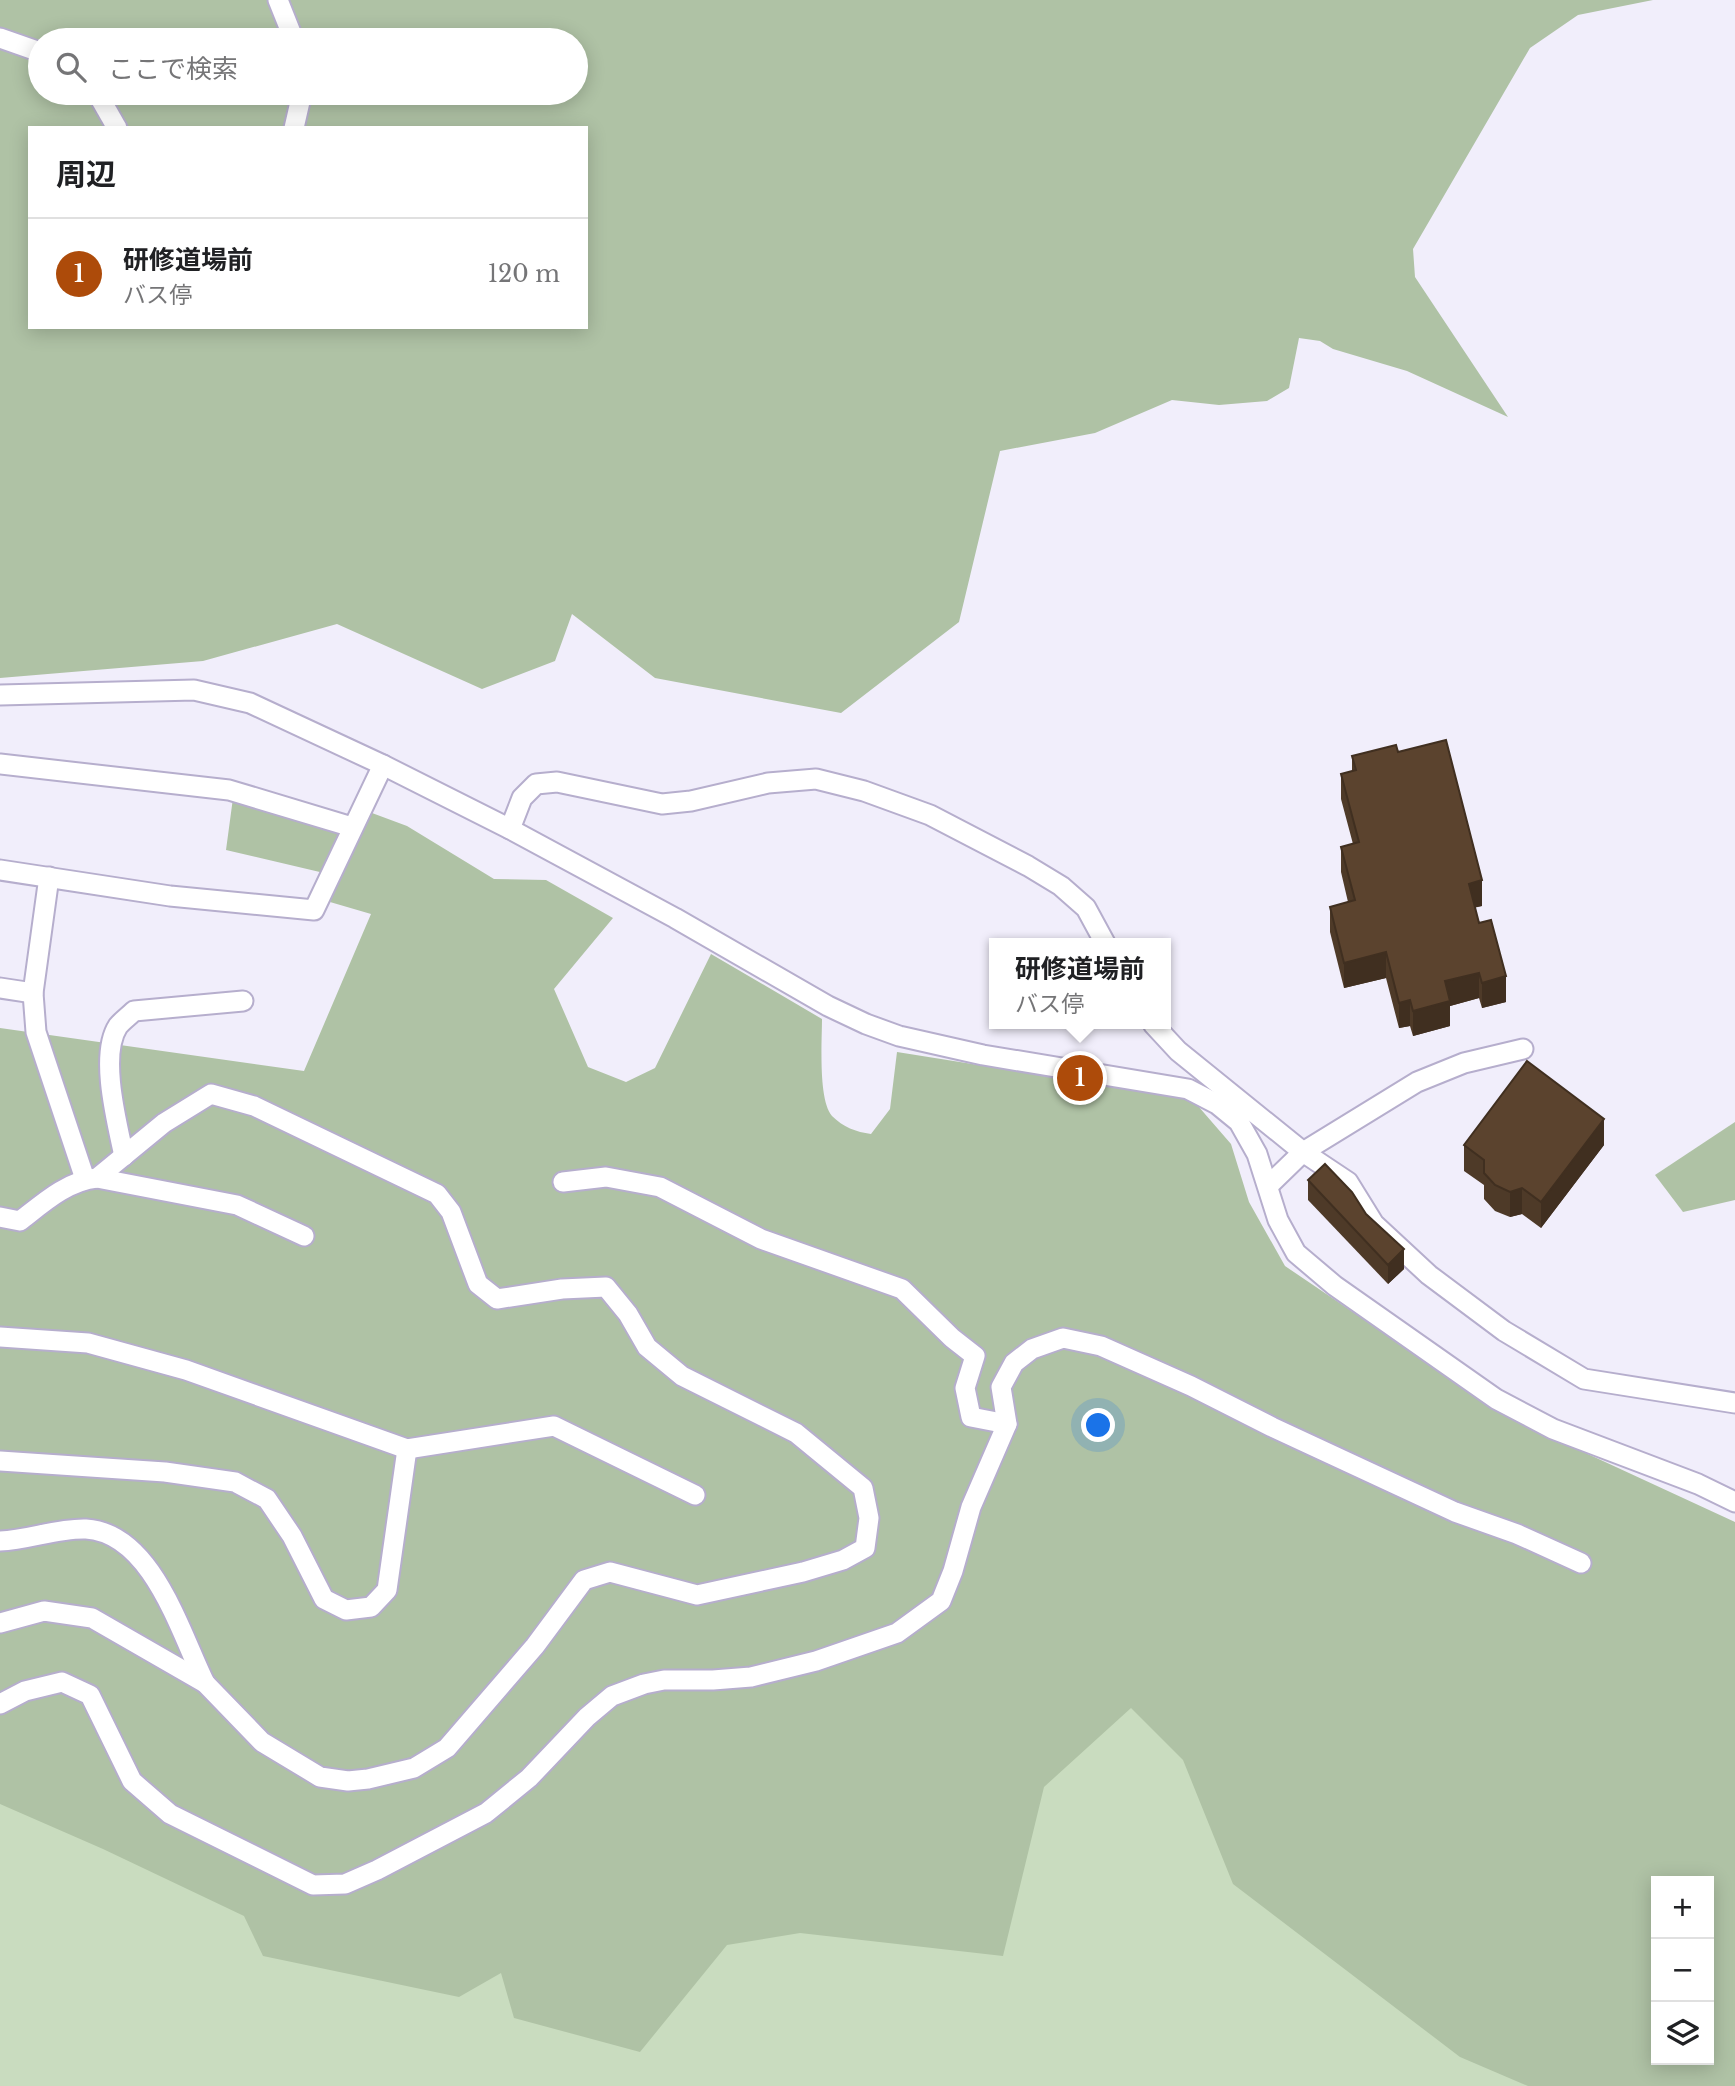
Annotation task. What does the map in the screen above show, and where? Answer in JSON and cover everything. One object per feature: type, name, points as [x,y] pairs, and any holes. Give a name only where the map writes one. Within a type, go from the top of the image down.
[{"type":"street","points":[[278,0],[289,28]]},
{"type":"street","points":[[0,38],[28,48]]},
{"type":"street","points":[[104,105],[116,126]]},
{"type":"street","points":[[294,126],[299,105]]},
{"type":"street","points":[[0,695],[194,690],[250,703],[383,765],[510,829],[675,918],[828,1006],[866,1024],[899,1036],[983,1055],[1188,1089],[1217,1104],[1239,1122],[1257,1154],[1278,1220],[1296,1253],[1335,1286],[1496,1399],[1553,1429],[1698,1483],[1735,1502]]},
{"type":"street","points":[[0,764],[229,790],[352,827]]},
{"type":"street","points":[[0,870],[170,896],[314,909],[383,765]]},
{"type":"street","points":[[510,829],[522,798],[536,784],[557,782],[662,804],[691,801],[768,783],[816,779],[864,791],[930,815],[1028,866],[1061,886],[1086,908],[1102,938]]},
{"type":"street","points":[[49,877],[33,993],[36,1032],[91,1179]]},
{"type":"street","points":[[0,988],[33,993]]},
{"type":"street","points":[[124,1156],[111,1096],[111,1047],[118,1027],[134,1011],[243,1001]]},
{"type":"street","points":[[1158,1029],[1178,1051],[1303,1152],[1348,1182],[1374,1224],[1429,1275],[1504,1331],[1584,1379],[1735,1403]]},
{"type":"street","points":[[1268,1186],[1303,1152],[1417,1082],[1464,1063],[1523,1049]]},
{"type":"street","points":[[0,1217],[20,1221],[55,1194],[91,1179],[164,1123],[211,1094],[254,1106],[437,1194],[451,1212],[478,1284],[497,1299],[562,1289],[606,1287],[628,1314],[648,1347],[682,1376],[796,1433],[863,1488],[869,1518],[865,1548],[844,1560],[746,1585],[697,1595],[610,1572],[584,1580],[534,1646],[447,1748],[414,1768],[358,1780],[320,1777],[262,1742],[205,1683],[92,1618],[44,1611],[0,1623]]},
{"type":"street","points":[[564,1182],[606,1177],[660,1187],[761,1239],[902,1289],[952,1338],[975,1356],[965,1388],[971,1417],[1007,1424]]},
{"type":"street","points":[[91,1179],[237,1205],[304,1236]]},
{"type":"street","points":[[0,1337],[88,1343],[186,1370],[407,1449],[554,1426],[695,1494]]},
{"type":"street","points":[[0,1704],[25,1691],[62,1682],[90,1695],[132,1781],[170,1814],[313,1885],[345,1884],[486,1813],[529,1778],[586,1717],[612,1696],[664,1680],[751,1677],[816,1661],[897,1633],[941,1601],[953,1571],[971,1507],[1007,1424],[1001,1387],[1014,1363],[1032,1349],[1063,1338],[1101,1346],[1455,1512],[1517,1534],[1581,1563]]},
{"type":"street","points":[[0,1461],[165,1472],[235,1482],[267,1499],[292,1536],[324,1599],[346,1610],[371,1607],[387,1590],[407,1449]]},
{"type":"street","points":[[0,1541],[84,1529],[109,1533],[133,1549],[149,1568],[205,1683]]},
{"type":"green space","points":[[0,0],[1653,0],[1578,15],[1530,48],[1413,249],[1415,277],[1508,417],[1407,371],[1333,349],[1320,341],[1299,338],[1289,388],[1267,401],[1219,405],[1172,400],[1095,433],[1000,451],[959,622],[841,713],[655,678],[572,614],[555,661],[482,689],[337,624],[203,661],[0,678]]},
{"type":"green space","points":[[233,798],[362,832],[372,813],[407,826],[494,879],[546,880],[613,918],[554,989],[588,1067],[626,1082],[655,1068],[711,954],[822,1019],[822,1070],[828,1108],[832,1116],[841,1123],[860,1132],[871,1134],[890,1109],[897,1052],[1192,1099],[1231,1144],[1249,1202],[1285,1266],[1508,1417],[1735,1522],[1735,2086],[1528,2086],[1460,2057],[1233,1884],[1183,1760],[1131,1708],[1044,1787],[1003,1956],[800,1933],[727,1945],[640,2052],[514,2018],[501,1973],[459,1997],[263,1956],[244,1916],[0,1804],[0,1028],[304,1071],[371,914],[330,902],[341,877],[226,850]]},
{"type":"green space","points":[[1735,1122],[1735,1200],[1683,1212],[1655,1175]]},
{"type":"green space","points":[[1144,1659],[1671,2086],[0,2086],[0,1735]]},
{"type":"building","points":[[1446,740],[1482,880],[1469,884],[1479,923],[1491,920],[1506,976],[1482,983],[1479,973],[1445,981],[1450,1001],[1413,1011],[1410,1000],[1399,1003],[1386,952],[1344,963],[1330,907],[1355,900],[1341,847],[1359,842],[1341,774],[1356,770],[1352,756],[1396,745],[1398,752]]},
{"type":"building","points":[[1527,1061],[1604,1119],[1541,1202],[1522,1188],[1510,1192],[1495,1185],[1484,1173],[1484,1160],[1464,1145]]},
{"type":"building","points":[[1325,1164],[1352,1192],[1366,1214],[1404,1249],[1388,1265],[1308,1180]]},
{"type":"place","name":"研修道場前","points":[[1080,1078]]}]
